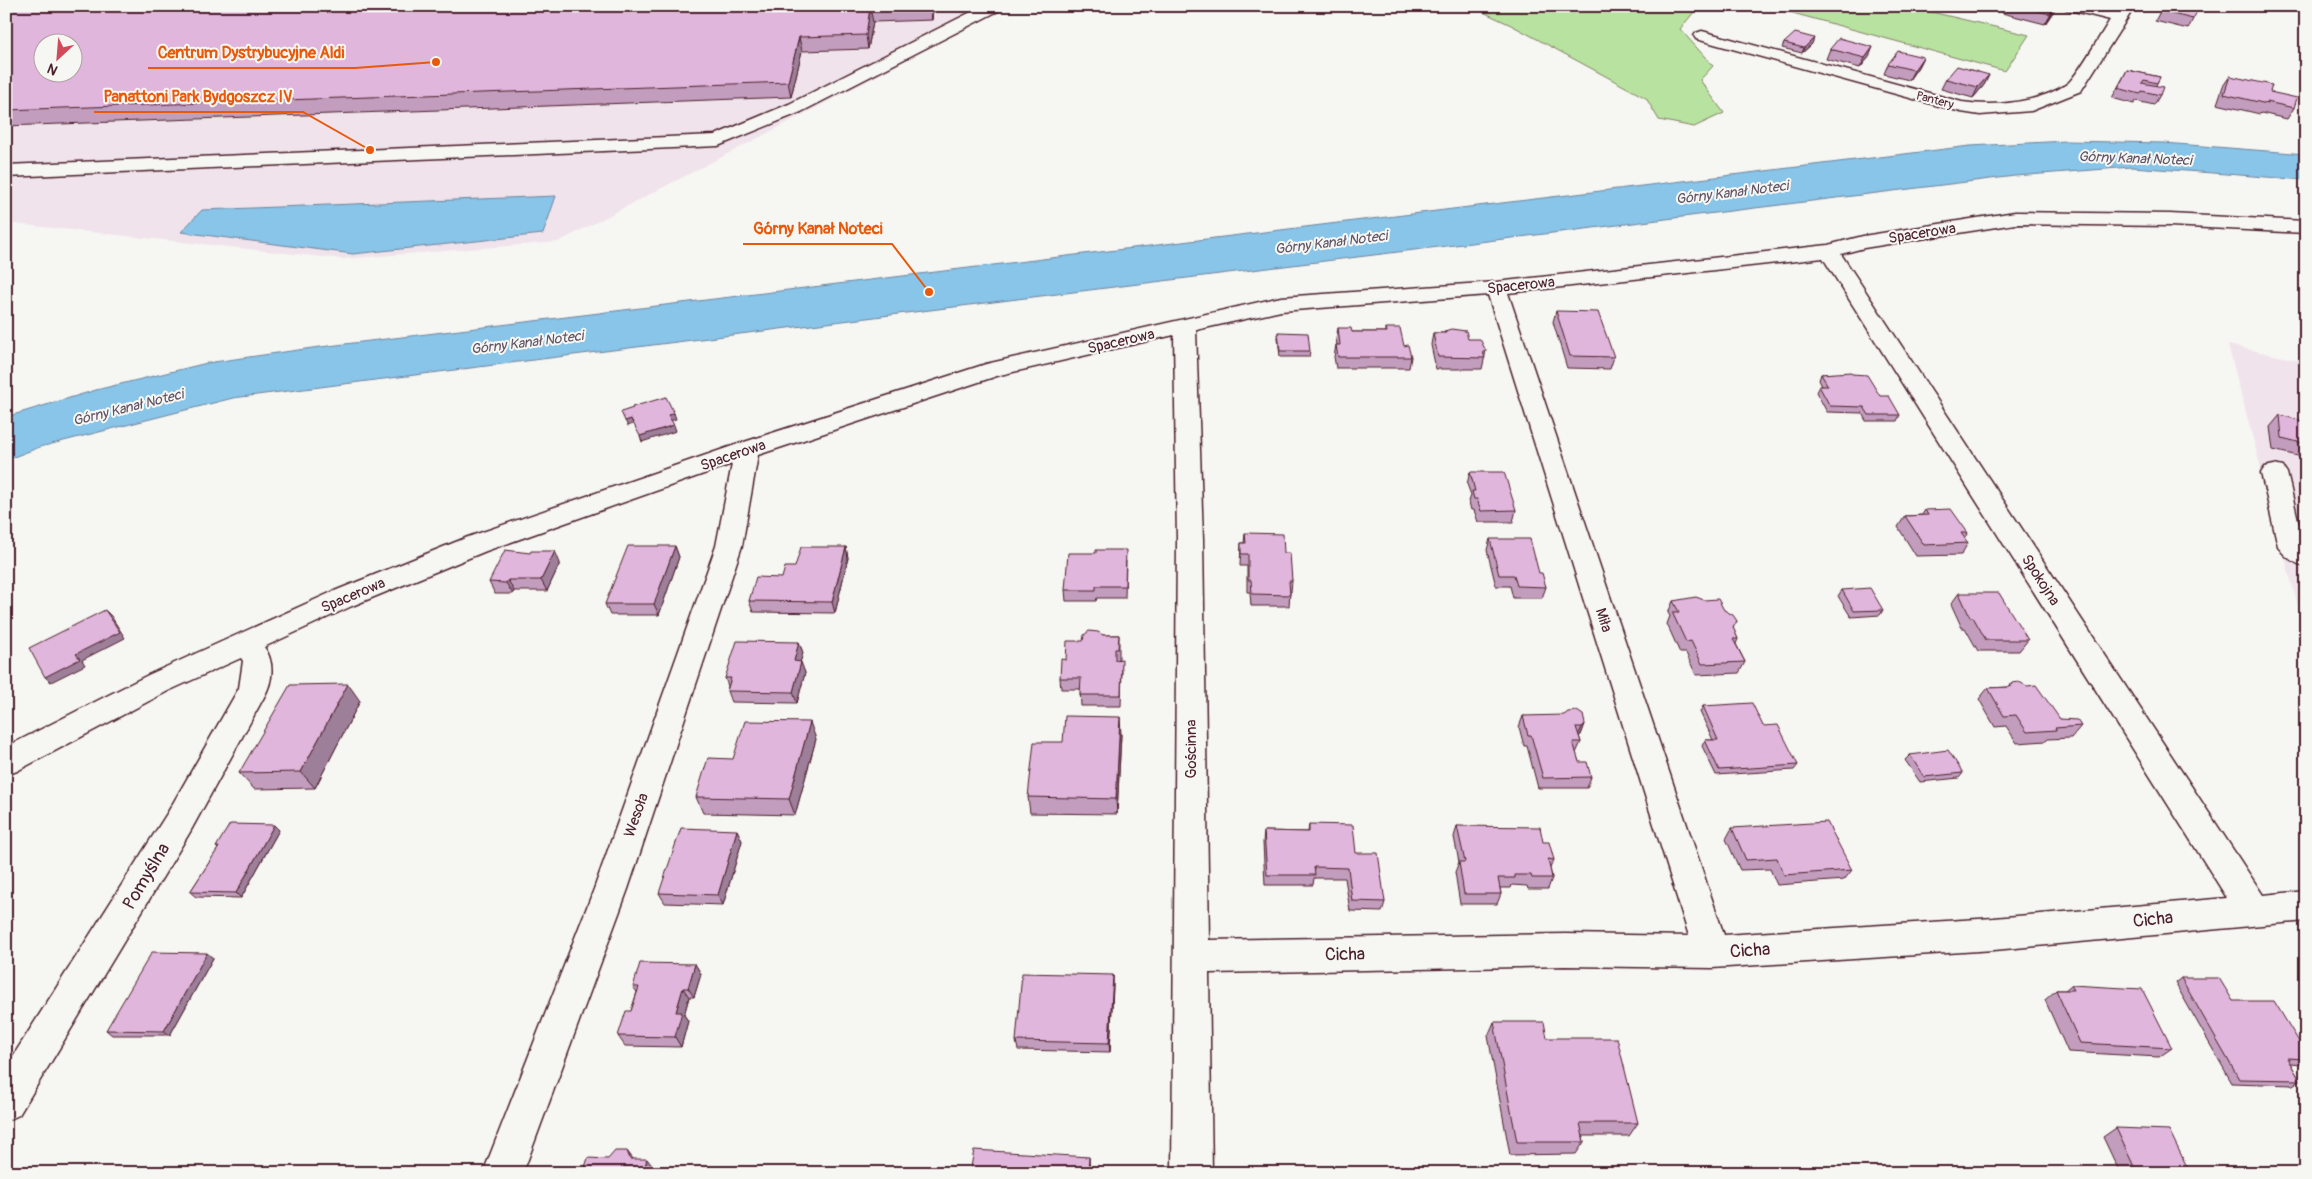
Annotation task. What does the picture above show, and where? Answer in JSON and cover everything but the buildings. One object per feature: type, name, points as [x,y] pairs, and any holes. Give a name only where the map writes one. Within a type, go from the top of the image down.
[{"type":"street","points":[[6,171],[718,140],[795,108],[996,6]]},
{"type":"street","points":[[2072,6],[2123,12]]},
{"type":"street","name":"Pantery","points":[[1702,36],[1961,107],[1980,110],[2031,106],[2075,87],[2123,12]]},
{"type":"street","name":"Spacerowa","points":[[6,762],[158,683],[342,599],[477,544],[747,450],[994,369],[1280,304],[1496,288],[1829,251],[1863,242],[2015,218],[2170,220],[2306,227]]},
{"type":"street","name":"Spokojna","points":[[1829,251],[2253,909]]},
{"type":"street","name":"Miła","points":[[1496,288],[1712,952]]},
{"type":"street","name":"Gościnna","points":[[1186,326],[1190,540],[1192,1173]]},
{"type":"street","name":"Wesoła","points":[[503,1173],[611,889],[728,546],[747,450]]},
{"type":"street","points":[[2274,473],[2291,546],[2306,557]]},
{"type":"street","name":"Pomyślna","points":[[6,1102],[180,822],[254,689],[258,660],[246,643]]},
{"type":"street","name":"Cicha","points":[[1192,957],[1565,950],[1712,952],[1994,934],[2253,909],[2306,906]]},
{"type":"shaded area","points":[[6,6],[1005,6],[875,77],[558,242],[342,259],[6,223]]},
{"type":"shaded area","points":[[2228,345],[2306,362],[2306,636]]},
{"type":"green space","points":[[1470,6],[1699,6],[1680,29],[1713,66],[1700,80],[1724,113],[1694,127],[1659,120],[1646,98],[1511,25]]},
{"type":"green space","points":[[1767,6],[1906,6],[2029,35],[2005,71]]},
{"type":"water","points":[[2067,141],[2164,143],[2306,154],[2306,180],[2132,167],[2015,176],[233,398],[40,447],[6,460],[6,417],[96,390],[207,363],[312,348],[1970,146]]},
{"type":"water","points":[[556,196],[543,234],[353,254],[181,232],[202,210]]},
{"type":"place","name":"Centrum Dystrybucyjne Aldi","points":[[436,62]]},
{"type":"place","name":"Panattoni Park Bydgoszcz IV","points":[[370,150]]},
{"type":"place","name":"Górny Kanał Noteci","points":[[929,292]]}]
